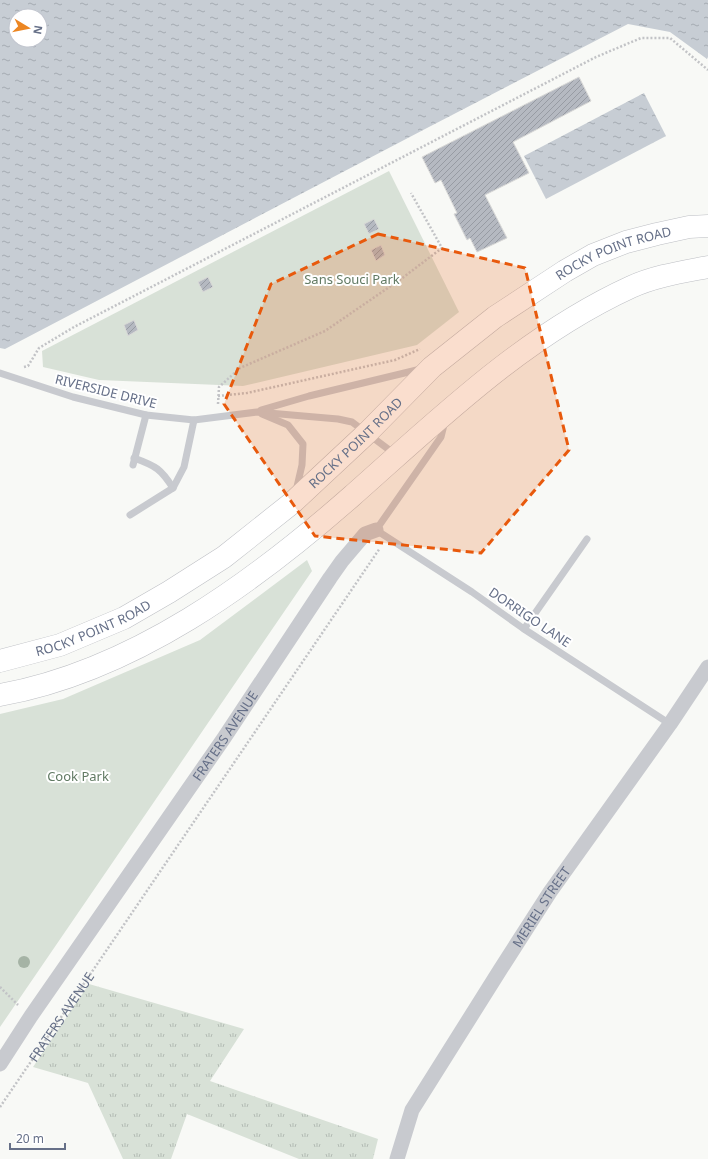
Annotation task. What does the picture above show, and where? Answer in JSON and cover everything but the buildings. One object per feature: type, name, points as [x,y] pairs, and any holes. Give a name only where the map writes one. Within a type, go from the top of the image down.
[{"type":"main road","name":"ROCKY POINT ROAD","points":[[0,661],[60,645],[124,618],[169,592],[224,557],[292,503],[367,433],[429,357],[495,317],[565,271],[593,255],[626,242],[690,227],[708,226]]},
{"type":"main road","points":[[0,694],[18,691],[65,678],[115,659],[187,620],[233,590],[294,544],[351,496],[396,455],[525,349],[552,330],[632,286],[672,274],[708,267]]},
{"type":"street","name":"FRATERS AVENUE","points":[[0,1064],[31,1016],[224,738],[342,561],[365,534],[382,534]]},
{"type":"street","name":"MERIEL STREET","points":[[397,1159],[412,1110],[447,1052],[550,892],[670,724],[708,667]]},
{"type":"lane","name":"RIVERSIDE DRIVE","points":[[257,412],[310,396],[358,385],[386,376],[429,357]]},
{"type":"lane","name":"RIVERSIDE DRIVE","points":[[0,374],[73,397],[146,415],[194,420],[257,412],[338,419],[352,422],[396,455]]},
{"type":"lane","name":"RIVERSIDE DRIVE","points":[[257,412],[288,425],[303,444],[302,465],[292,503]]},
{"type":"lane","name":"FRATERS AVENUE","points":[[382,534],[441,437],[448,412]]},
{"type":"lane","points":[[146,415],[134,462],[152,464],[164,473],[173,488]]},
{"type":"lane","points":[[130,515],[173,488],[184,467],[194,420]]},
{"type":"lane","name":"DORRIGO LANE","points":[[382,534],[670,724]]},
{"type":"lane","points":[[524,629],[587,539]]},
{"type":"path","points":[[21,368],[28,366],[39,348],[74,327],[596,57],[641,38],[670,38],[708,70]]},
{"type":"path","points":[[217,416],[219,386],[240,368],[325,331],[401,279],[442,248],[411,193]]},
{"type":"path","points":[[218,396],[247,393],[395,360],[429,357]]},
{"type":"path","name":"FRATERS AVENUE","points":[[0,1107],[382,534]]},
{"type":"path","points":[[0,987],[31,1016]]},
{"type":"highlighted area","points":[[378,234],[525,268],[569,450],[481,553],[315,536],[224,404],[271,284]]},
{"type":"green space","name":"Sans Souci Park","points":[[389,171],[459,312],[417,345],[243,386],[99,380],[43,367],[42,351]]},
{"type":"green space","name":"Cook Park","points":[[307,560],[312,571],[0,1027],[0,714],[63,699],[200,640]]},
{"type":"green space","points":[[89,984],[244,1029],[210,1081],[378,1139],[373,1159],[299,1159],[187,1114],[171,1159],[123,1159],[88,1083],[33,1067]]},
{"type":"water","points":[[0,0],[708,0],[707,59],[670,32],[628,24],[5,349],[0,348]]},
{"type":"water","points":[[644,93],[666,136],[546,199],[524,156]]}]
